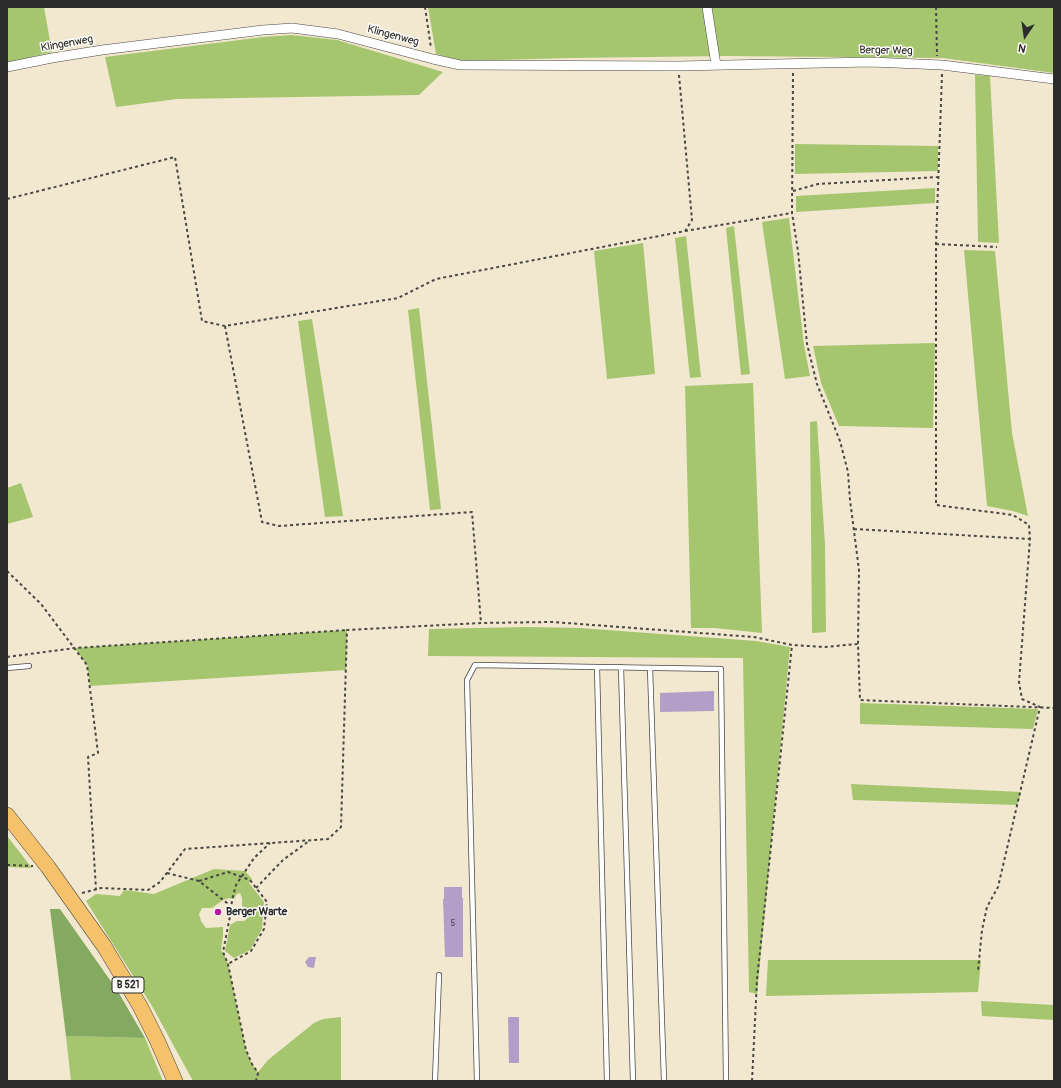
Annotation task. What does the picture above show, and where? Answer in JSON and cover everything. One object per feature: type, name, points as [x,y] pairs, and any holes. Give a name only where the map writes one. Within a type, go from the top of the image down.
[{"type":"main road","name":"B 521","points":[[7,815],[48,867],[104,946],[127,983],[157,1040],[175,1081]]},
{"type":"street","points":[[707,7],[716,65]]},
{"type":"street","name":"Klingenweg","points":[[7,68],[52,58],[102,50],[292,28],[338,34],[433,60],[460,65],[716,65]]},
{"type":"street","name":"Berger Weg","points":[[716,65],[871,62],[940,65],[1054,80]]},
{"type":"lane","points":[[477,1081],[466,680],[474,665],[721,669],[726,1081]]},
{"type":"lane","points":[[7,668],[29,666]]},
{"type":"lane","points":[[596,667],[607,1081]]},
{"type":"lane","points":[[621,667],[632,1081]]},
{"type":"lane","points":[[650,668],[664,1081]]},
{"type":"lane","points":[[435,1081],[439,975]]},
{"type":"path","points":[[425,7],[433,60]]},
{"type":"path","points":[[936,7],[940,65],[936,244],[936,505],[1013,515],[1029,525],[1030,539],[1019,682],[1022,699],[1040,707]]},
{"type":"path","points":[[793,64],[792,213],[798,251],[807,344],[817,384],[840,441],[848,472],[859,570],[858,644],[860,700],[1054,708]]},
{"type":"path","points":[[678,66],[692,220],[685,231]]},
{"type":"path","points":[[7,199],[175,157],[202,321],[225,326],[398,298],[436,279],[685,231],[792,213]]},
{"type":"path","points":[[792,191],[818,184],[938,177]]},
{"type":"path","points":[[936,244],[997,247]]},
{"type":"path","points":[[225,326],[262,522],[279,526],[472,512],[481,623]]},
{"type":"path","points":[[854,529],[1030,539]]},
{"type":"path","points":[[7,571],[41,604],[87,665],[98,753],[88,757],[96,890]]},
{"type":"path","points":[[7,657],[75,648],[347,630],[481,623],[553,622],[754,637],[792,645],[824,647],[858,644]]},
{"type":"path","points":[[69,897],[101,888],[148,890],[160,882],[185,849],[328,839],[341,827],[347,630]]},
{"type":"path","points":[[752,1081],[757,980],[792,645]]},
{"type":"path","points":[[978,971],[982,930],[988,907],[998,888],[1040,707]]},
{"type":"path","points":[[256,888],[283,860],[310,840]]},
{"type":"path","points":[[256,1081],[258,1073],[246,1050],[228,964],[223,952],[236,885],[254,858],[270,843]]},
{"type":"path","points":[[7,865],[48,867]]},
{"type":"path","points":[[167,872],[199,881],[227,903],[231,911]]},
{"type":"path","points":[[199,881],[228,872],[250,880],[267,902],[264,929],[251,951],[228,964]]},
{"type":"green space","points":[[7,7],[44,7],[52,52],[7,63]]},
{"type":"green space","points":[[428,7],[1054,7],[1054,73],[943,58],[728,56],[462,61],[436,54]]},
{"type":"green space","points":[[291,35],[337,40],[443,72],[419,95],[177,99],[116,107],[105,57],[263,37]]},
{"type":"green space","points":[[975,75],[990,76],[999,243],[978,242]]},
{"type":"green space","points":[[795,144],[938,146],[938,171],[795,174]]},
{"type":"green space","points":[[935,188],[935,203],[796,212],[796,196]]},
{"type":"green space","points":[[789,218],[804,345],[810,376],[785,379],[762,222]]},
{"type":"green space","points":[[734,226],[750,374],[741,375],[726,228]]},
{"type":"green space","points":[[686,236],[701,377],[690,378],[675,238]]},
{"type":"green space","points":[[643,243],[655,374],[607,379],[594,251]]},
{"type":"green space","points":[[964,250],[995,251],[1012,433],[1028,516],[1013,511],[987,506]]},
{"type":"green space","points":[[419,308],[441,509],[430,510],[408,310]]},
{"type":"green space","points":[[312,319],[343,516],[325,517],[298,321]]},
{"type":"green space","points":[[935,343],[933,428],[839,426],[821,383],[813,346]]},
{"type":"green space","points":[[753,383],[762,633],[715,628],[691,628],[685,386]]},
{"type":"green space","points":[[817,421],[825,545],[826,632],[812,633],[810,422]]},
{"type":"green space","points":[[21,483],[33,517],[7,524],[7,488]]},
{"type":"green space","points":[[527,627],[580,628],[756,641],[790,647],[757,994],[749,992],[743,658],[428,656],[429,629]]},
{"type":"green space","points":[[347,630],[346,670],[90,686],[87,665],[75,648]]},
{"type":"green space","points":[[860,703],[1038,709],[1033,729],[860,724]]},
{"type":"green space","points":[[851,784],[1021,792],[1017,805],[853,800]]},
{"type":"green space","points":[[7,836],[32,868],[7,867]]},
{"type":"green space","points":[[214,869],[245,871],[252,879],[249,883],[264,902],[262,929],[250,950],[234,958],[225,951],[230,925],[237,921],[244,921],[249,917],[247,909],[242,906],[242,898],[240,893],[237,894],[234,899],[229,898],[223,900],[212,908],[202,908],[199,914],[201,921],[206,928],[223,927],[221,951],[223,952],[228,964],[246,1050],[252,1064],[258,1072],[268,1060],[314,1023],[323,1019],[341,1017],[341,1081],[193,1081],[152,1006],[86,901],[96,894],[120,896],[124,890],[154,894]]},
{"type":"green space","points":[[50,909],[60,909],[117,990],[145,1038],[66,1036]]},
{"type":"green space","points":[[768,960],[981,960],[978,992],[766,996]]},
{"type":"green space","points":[[981,1001],[1054,1005],[1054,1020],[982,1016]]},
{"type":"green space","points":[[66,1036],[145,1038],[163,1081],[71,1081]]},
{"type":"building","points":[[714,691],[714,711],[660,712],[660,693]]},
{"type":"building","points":[[444,887],[462,887],[463,957],[445,957]]},
{"type":"building","points":[[309,957],[316,957],[314,968],[308,967],[305,962]]},
{"type":"building","points":[[508,1017],[519,1017],[519,1063],[509,1063]]},
{"type":"place","name":"Berger Warte","points":[[218,912]]}]
